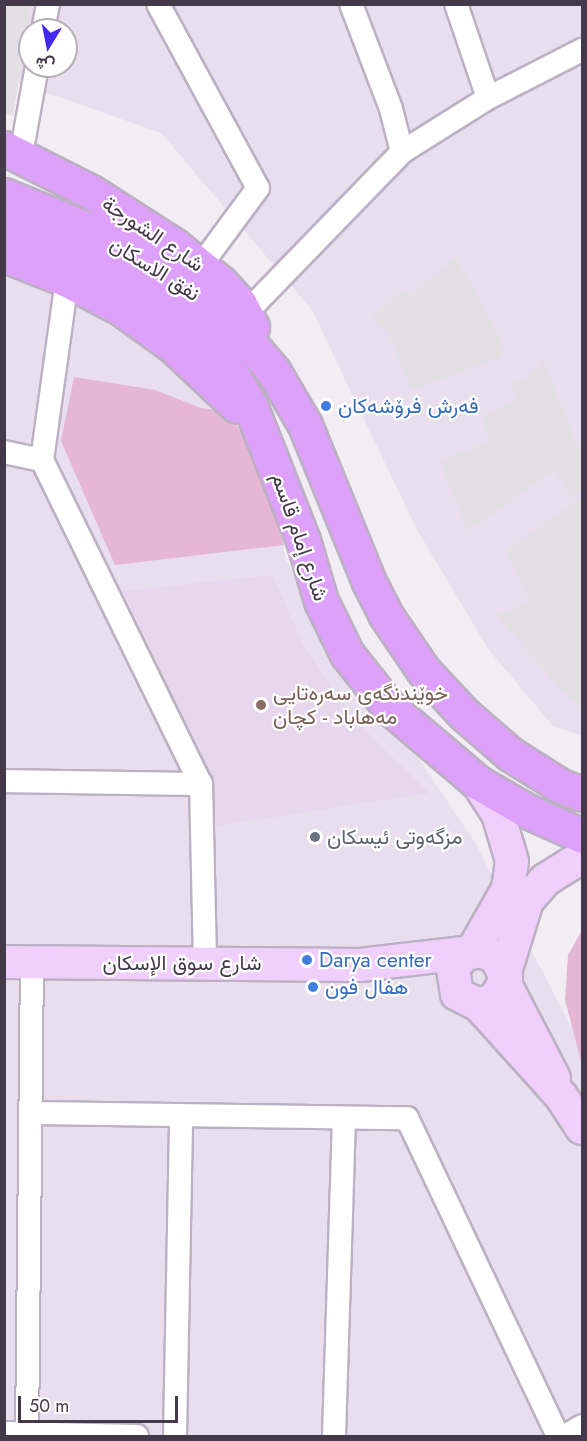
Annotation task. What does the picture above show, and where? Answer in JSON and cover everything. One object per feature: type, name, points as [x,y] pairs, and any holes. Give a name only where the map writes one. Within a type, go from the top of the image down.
[{"type":"main road","name":"شارع الشورجة","points":[[13,152],[125,213],[201,265],[239,319],[305,425],[385,614],[423,670],[471,720],[510,754],[561,786],[582,794]]},
{"type":"main road","name":"نفق الاسكان","points":[[4,195],[137,254],[239,319]]},
{"type":"main road","points":[[4,229],[91,262],[156,297],[212,347],[239,385],[260,429]]},
{"type":"main road","name":"شارع إمام قاسم","points":[[4,255],[67,280],[146,325],[260,429],[303,540],[321,601],[347,654],[389,707],[477,782],[537,816],[582,836]]},
{"type":"street","points":[[158,4],[258,188],[201,265]]},
{"type":"street","points":[[351,4],[391,109],[402,152]]},
{"type":"street","points":[[456,4],[489,98]]},
{"type":"street","points":[[239,319],[402,152],[489,98],[582,50]]},
{"type":"street","points":[[13,152],[34,78]]},
{"type":"street","points":[[67,280],[42,460],[201,784],[205,962]]},
{"type":"street","points":[[4,452],[42,460]]},
{"type":"street","points":[[4,781],[201,784]]},
{"type":"street","points":[[477,782],[498,814],[512,861],[508,889],[496,915],[472,951],[453,969],[453,986],[463,1000],[479,1005],[561,1096],[582,1128]]},
{"type":"street","points":[[479,1005],[496,998],[505,978],[528,902],[545,880],[582,857]]},
{"type":"street","points":[[360,964],[472,951],[489,953],[505,978],[545,1056],[561,1096]]},
{"type":"street","points":[[18,962],[30,1113],[27,1435]]},
{"type":"street","name":"شارع سوق الإسكان","points":[[18,962],[360,964]]},
{"type":"street","points":[[360,964],[453,986]]},
{"type":"street","points":[[30,1113],[344,1119],[407,1118],[558,1437]]},
{"type":"street","points":[[175,1437],[181,1116]]},
{"type":"street","points":[[334,1437],[344,1119]]},
{"type":"street","points":[[565,1437],[582,1426]]},
{"type":"street","points":[[4,1433],[137,1437]]},
{"type":"shaded area","points":[[5,4],[31,5],[29,18],[18,18],[19,78],[13,116],[5,114]]},
{"type":"shaded area","points":[[5,5],[582,5],[582,736],[553,726],[489,650],[416,528],[312,310],[161,133],[5,78]]},
{"type":"shaded area","points":[[5,217],[199,316],[269,403],[285,559],[476,844],[582,1048],[582,1436],[5,1436]]},
{"type":"shaded area","points":[[456,257],[503,344],[501,357],[412,390],[388,334],[372,317],[402,291],[409,297]]},
{"type":"shaded area","points":[[543,360],[582,457],[582,489],[570,497],[554,470],[468,531],[440,462],[489,441],[482,416],[516,402],[512,384],[532,374]]},
{"type":"shaded area","points":[[74,377],[155,390],[201,408],[226,411],[253,449],[284,545],[115,565],[61,441]]},
{"type":"shaded area","points":[[582,497],[582,708],[559,688],[497,615],[530,601],[506,551]]},
{"type":"shaded area","name":"خوێندنگەی سەرەتایی مەهاباد - کچان","points":[[272,575],[302,642],[338,697],[371,736],[429,793],[216,826],[211,777],[123,591]]},
{"type":"shaded area","points":[[582,930],[582,1065],[565,1000],[568,955]]},
{"type":"place","name":"فەرش فرۆشەکان","points":[[326,406]]},
{"type":"place","name":"خوێندنگەی سەرەتایی مەهاباد - کچان","points":[[261,705]]},
{"type":"place","name":"مزگەوتی ئیسکان","points":[[315,837]]},
{"type":"place","name":"Darya center","points":[[307,960]]},
{"type":"place","name":"هفال فون","points":[[313,987]]}]
